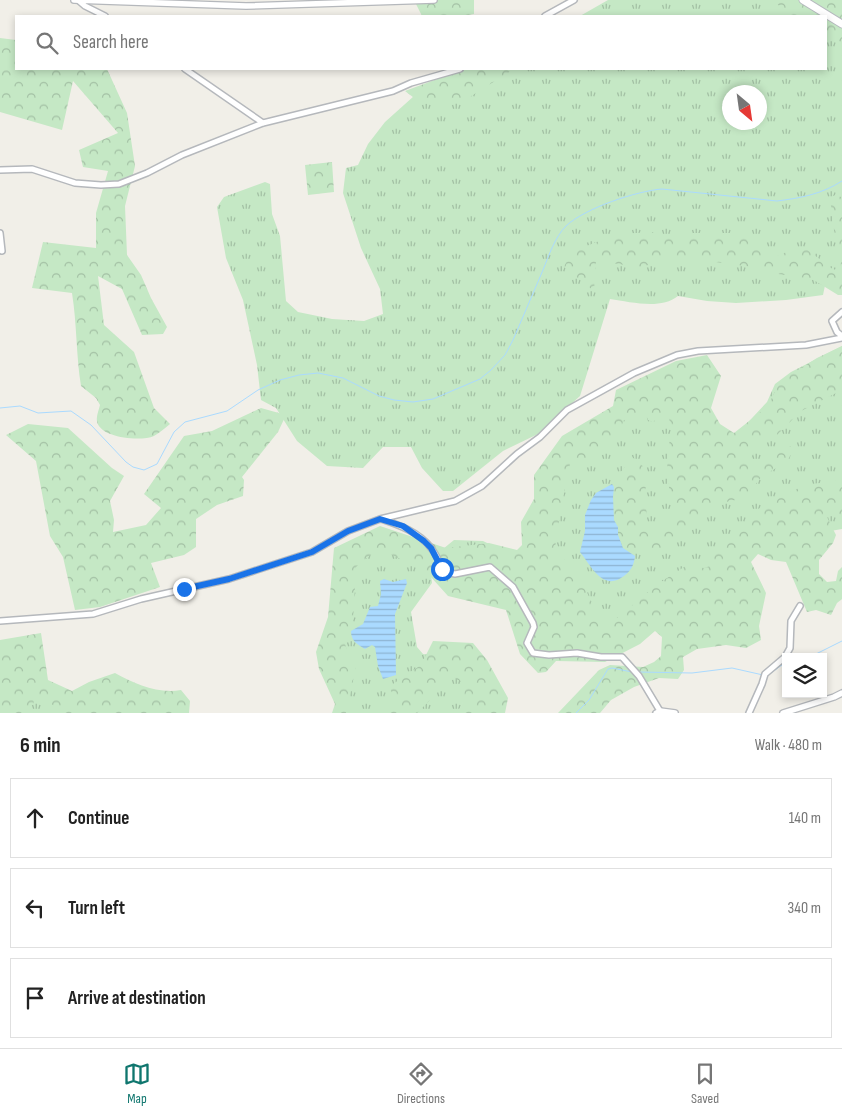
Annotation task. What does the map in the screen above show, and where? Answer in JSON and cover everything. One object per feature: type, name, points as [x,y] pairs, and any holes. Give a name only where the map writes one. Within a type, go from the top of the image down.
[{"type":"main road","points":[[803,0],[842,24]]},
{"type":"street","points":[[74,0],[246,6],[434,0]]},
{"type":"street","points":[[78,0],[85,6],[103,15]]},
{"type":"street","points":[[547,15],[574,0]]},
{"type":"street","points":[[186,70],[263,124]]},
{"type":"street","points":[[0,170],[32,169],[74,183],[119,184],[147,173],[182,155],[263,124],[393,91],[411,83],[456,70]]},
{"type":"street","points":[[0,233],[2,251]]},
{"type":"street","points":[[842,312],[832,321],[837,332],[842,337]]},
{"type":"street","points":[[0,621],[93,614],[140,599],[229,579],[312,552],[348,531],[380,519],[455,501],[482,486],[516,454],[540,438],[567,410],[662,360],[698,351],[806,345],[842,337]]},
{"type":"street","points":[[380,519],[403,526],[424,541],[431,548],[444,572],[455,574],[490,567],[496,571],[501,578],[513,587],[533,623],[534,627],[527,643],[533,653],[542,655],[577,653],[601,658],[622,657],[639,676],[658,712],[675,713]]},
{"type":"street","points":[[749,713],[765,674],[785,657],[790,648],[791,621],[800,606]]},
{"type":"street","points":[[783,713],[834,697],[842,692]]},
{"type":"green space","points":[[414,0],[474,0],[474,14],[422,15]]},
{"type":"green space","points":[[608,0],[787,0],[810,15],[582,15]]},
{"type":"green space","points":[[773,0],[842,0],[842,43],[827,35],[827,15],[794,15],[780,7]]},
{"type":"green space","points":[[827,25],[842,33],[842,272],[827,276],[823,295],[786,300],[736,303],[678,296],[663,303],[646,304],[610,299],[580,396],[538,434],[503,451],[453,491],[443,491],[422,468],[411,447],[383,447],[363,468],[327,466],[297,441],[276,408],[261,400],[257,365],[243,300],[226,258],[217,207],[224,197],[265,182],[270,184],[272,214],[280,236],[286,301],[298,312],[332,319],[364,321],[383,314],[380,289],[361,248],[343,193],[346,168],[358,165],[368,144],[385,122],[414,96],[501,70],[827,70]]},
{"type":"green space","points":[[0,38],[15,40],[15,70],[107,70],[127,113],[135,166],[125,206],[127,255],[141,275],[167,327],[163,334],[142,335],[122,289],[98,276],[104,325],[134,352],[154,408],[170,424],[154,436],[140,439],[121,437],[112,435],[99,427],[97,415],[100,405],[96,398],[81,386],[72,293],[32,288],[43,242],[96,248],[96,213],[108,171],[83,167],[79,150],[118,133],[73,81],[62,130],[0,112]]},
{"type":"green space","points":[[461,70],[512,70],[465,100],[422,104],[405,91]]},
{"type":"green space","points":[[332,162],[334,192],[308,195],[305,165]]},
{"type":"green space","points":[[837,194],[842,198],[842,295],[838,295],[812,279],[765,272],[752,267],[694,259],[664,261],[640,267],[596,261],[594,291],[564,267],[571,252],[617,234],[655,232],[669,238],[691,233],[733,233],[760,243],[775,257],[798,247],[804,247],[831,268],[838,271],[841,267],[840,250],[835,238],[830,198]]},
{"type":"green space","points":[[842,346],[842,529],[819,533],[763,532],[725,570],[623,619],[536,623],[438,553],[454,540],[483,541],[510,554],[524,549],[543,468],[663,388],[678,444],[738,433],[767,402],[775,384],[791,372]]},
{"type":"green space","points":[[842,346],[842,390],[801,411],[778,434],[755,449],[749,466],[775,452],[796,444],[787,462],[762,476],[745,498],[721,503],[658,552],[631,553],[623,548],[618,535],[618,527],[614,520],[613,497],[615,480],[632,457],[645,468],[647,528],[670,525],[675,513],[668,483],[667,457],[672,427],[666,411],[653,422],[648,420],[644,409],[623,421],[619,439],[606,451],[570,464],[555,548],[562,558],[573,564],[599,617],[617,618],[658,584],[687,565],[704,568],[710,566],[719,542],[733,534],[763,505],[805,485],[842,480],[842,516],[834,510],[826,515],[836,535],[833,543],[819,560],[819,574],[827,582],[836,581],[838,571],[842,567],[842,599],[837,603],[831,615],[816,610],[807,612],[786,562],[771,560],[758,554],[751,562],[766,593],[759,626],[761,640],[746,648],[726,645],[697,649],[683,657],[684,670],[678,679],[659,678],[634,687],[611,700],[600,713],[558,713],[599,670],[610,665],[643,667],[654,662],[661,656],[662,637],[655,631],[640,644],[605,662],[556,661],[546,672],[538,673],[520,654],[506,610],[448,596],[430,576],[412,564],[378,549],[356,567],[353,623],[344,641],[350,659],[356,667],[346,713],[332,713],[335,704],[319,669],[316,652],[328,617],[334,548],[380,526],[446,548],[489,543],[517,550],[522,545],[521,522],[534,499],[534,475],[562,436],[613,406],[616,390],[676,361],[707,355],[721,376],[711,408],[720,424],[734,433],[768,406],[780,381],[817,358]]},
{"type":"green space","points":[[261,408],[286,415],[278,432],[242,477],[244,480],[243,496],[217,505],[196,519],[196,547],[184,555],[151,563],[160,587],[100,607],[75,610],[63,557],[50,536],[36,461],[6,435],[28,424],[68,428],[112,468],[124,476],[110,501],[114,520],[113,532],[146,525],[161,508],[144,494],[184,436],[212,431]]},
{"type":"green space","points":[[374,539],[430,564],[432,583],[411,612],[417,647],[423,654],[440,656],[467,683],[468,692],[458,713],[338,713],[339,655],[353,557]]},
{"type":"green space","points":[[41,633],[48,680],[72,691],[89,682],[115,673],[147,687],[164,691],[181,690],[190,701],[189,713],[62,713],[48,701],[33,697],[34,704],[23,710],[22,713],[0,713],[0,640]]},
{"type":"green space","points":[[433,641],[473,643],[487,660],[508,698],[505,713],[456,713],[462,704],[465,685],[445,671],[437,693],[417,713],[390,713],[392,696],[390,686],[421,665]]},
{"type":"green space","points":[[33,689],[74,713],[13,713]]},
{"type":"water","points":[[612,484],[614,487],[614,520],[618,527],[618,535],[623,548],[635,556],[629,572],[617,580],[610,581],[599,576],[580,552],[585,531],[585,515],[591,500],[596,493]]},
{"type":"water","points":[[384,579],[393,582],[406,579],[407,583],[395,614],[396,675],[383,679],[378,666],[375,647],[372,645],[365,649],[359,645],[353,640],[351,631],[363,624],[370,607],[378,606],[381,594],[380,581]]},
{"type":"waterway","points":[[0,408],[20,406],[38,413],[71,411],[91,425],[126,462],[133,467],[144,470],[157,464],[174,432],[185,422],[227,411],[258,390],[280,380],[299,375],[318,373],[343,378],[379,396],[394,400],[413,402],[433,399],[480,379],[505,355],[555,241],[566,226],[586,213],[626,197],[651,190],[662,189],[777,201],[811,195],[842,181]]},
{"type":"waterway","points":[[818,653],[842,641]]},
{"type":"waterway","points":[[767,676],[782,665]]},
{"type":"waterway","points":[[638,672],[692,673],[732,668],[763,675]]},
{"type":"waterway","points":[[576,713],[589,700],[608,669],[632,672]]},
{"type":"route","points":[[184,589],[229,579],[312,552],[348,531],[380,519],[403,526],[424,541],[431,548],[442,569]]}]
